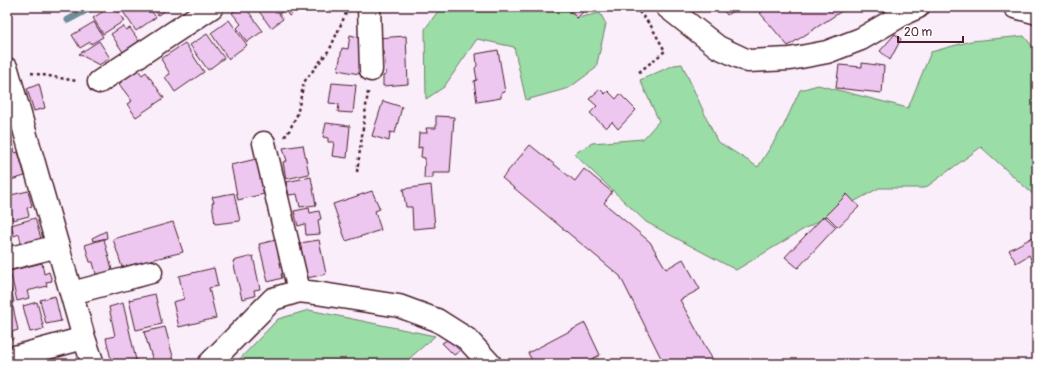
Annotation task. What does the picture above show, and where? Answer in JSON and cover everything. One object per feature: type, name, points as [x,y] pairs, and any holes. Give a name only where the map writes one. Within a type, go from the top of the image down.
[{"type":"street","points":[[99,82],[212,7]]},
{"type":"street","points":[[369,7],[371,70]]},
{"type":"street","points":[[667,7],[718,47],[748,62],[790,59],[827,52],[861,39],[918,7]]},
{"type":"street","points":[[1015,7],[1037,13]]},
{"type":"street","points":[[17,71],[14,124],[58,246],[84,338],[93,364]]},
{"type":"street","points":[[264,143],[299,291]]},
{"type":"street","points":[[7,259],[58,246]]},
{"type":"street","points":[[72,293],[151,272]]},
{"type":"street","points":[[209,364],[273,299],[299,291],[316,292],[398,306],[437,320],[467,339],[490,364]]},
{"type":"street","points":[[7,359],[84,338]]},
{"type":"path","points":[[264,143],[287,135],[297,115],[304,82],[330,49],[349,7]]},
{"type":"path","points":[[635,7],[651,26],[666,51],[638,73]]},
{"type":"path","points":[[357,172],[371,70]]},
{"type":"path","points":[[17,71],[74,81],[99,82]]},
{"type":"green space","points":[[441,7],[565,7],[577,18],[600,13],[606,24],[596,68],[569,88],[526,100],[514,47],[477,39],[444,87],[426,99],[425,29]]},
{"type":"green space","points":[[1024,36],[1037,52],[1037,198],[981,147],[925,188],[879,188],[804,229],[736,270],[646,222],[574,154],[592,143],[643,139],[659,121],[640,80],[674,65],[682,64],[717,141],[758,167],[783,127],[800,90],[818,85],[908,108],[931,52],[971,41]]},
{"type":"green space","points":[[309,310],[435,336],[403,364],[235,364],[278,319]]},
{"type":"building","points":[[110,7],[115,7],[124,21],[103,34],[93,18]]},
{"type":"building","points":[[120,7],[148,7],[156,17],[136,31]]},
{"type":"building","points":[[153,7],[170,7],[158,15]]},
{"type":"building","points":[[240,7],[245,7],[263,31],[247,42],[237,28],[241,24],[232,13]]},
{"type":"building","points":[[256,7],[279,7],[282,12],[279,14],[283,19],[271,28]]},
{"type":"building","points":[[283,7],[299,7],[299,8],[289,16]]},
{"type":"building","points":[[566,7],[588,7],[577,18]]},
{"type":"building","points":[[721,7],[738,7],[727,15]]},
{"type":"building","points":[[769,7],[848,7],[788,46],[760,13]]},
{"type":"building","points":[[229,20],[247,45],[228,59],[211,33]]},
{"type":"building","points":[[94,22],[103,37],[80,48],[72,35]]},
{"type":"building","points":[[123,26],[126,30],[130,28],[139,41],[123,52],[111,34]]},
{"type":"building","points":[[207,34],[224,58],[208,70],[190,45]]},
{"type":"building","points":[[895,34],[901,39],[890,60],[880,51]]},
{"type":"building","points":[[350,35],[362,38],[364,51],[359,74],[338,70],[342,48],[348,49]]},
{"type":"building","points":[[406,36],[408,84],[383,86],[383,76],[386,75],[384,51],[378,51],[377,38]]},
{"type":"building","points":[[99,41],[110,58],[99,65],[79,54]]},
{"type":"building","points":[[185,43],[204,72],[175,92],[165,77],[170,74],[161,59]]},
{"type":"building","points":[[498,50],[505,92],[501,93],[501,98],[477,102],[474,81],[477,80],[475,68],[477,66],[476,54]]},
{"type":"building","points":[[862,63],[884,66],[882,93],[836,88],[839,65],[862,67]]},
{"type":"building","points":[[135,66],[142,75],[146,72],[164,98],[136,117],[127,104],[132,101],[119,84],[128,77],[125,73]]},
{"type":"building","points":[[332,83],[356,85],[353,113],[338,112],[339,104],[329,103]]},
{"type":"building","points":[[39,84],[45,108],[34,111],[27,89]]},
{"type":"building","points":[[600,89],[605,94],[608,91],[616,99],[620,94],[636,110],[618,129],[612,122],[606,128],[590,113],[597,106],[589,99]]},
{"type":"building","points":[[383,101],[402,107],[395,133],[390,132],[389,141],[372,136]]},
{"type":"building","points":[[436,116],[454,117],[450,173],[433,173],[433,178],[424,178],[425,158],[421,157],[422,147],[418,148],[419,133],[427,133],[426,128],[436,128]]},
{"type":"building","points":[[326,123],[350,126],[347,158],[332,156],[334,142],[328,142],[328,138],[323,137]]},
{"type":"building","points":[[303,145],[309,174],[286,179],[283,162],[287,161],[283,148]]},
{"type":"building","points":[[530,145],[575,181],[584,169],[612,192],[604,203],[650,242],[666,269],[683,259],[700,289],[680,300],[715,364],[664,364],[620,276],[502,178]]},
{"type":"building","points":[[13,146],[15,153],[18,152],[25,176],[7,181],[7,148]]},
{"type":"building","points":[[256,159],[264,194],[238,200],[231,165]]},
{"type":"building","points":[[311,177],[316,205],[300,207],[297,194],[289,195],[286,182]]},
{"type":"building","points":[[431,185],[435,227],[413,229],[412,207],[406,207],[403,189]]},
{"type":"building","points":[[28,191],[32,206],[27,208],[29,216],[13,220],[7,196]]},
{"type":"building","points":[[372,191],[380,209],[375,211],[381,230],[346,241],[333,204]]},
{"type":"building","points":[[234,193],[240,221],[215,224],[212,203],[214,202],[212,197]]},
{"type":"building","points":[[847,194],[859,207],[838,227],[826,215]]},
{"type":"building","points":[[309,208],[310,213],[319,211],[321,219],[318,220],[320,234],[306,235],[305,224],[298,226],[294,211]]},
{"type":"building","points":[[824,216],[836,227],[798,268],[785,257]]},
{"type":"building","points":[[35,218],[42,242],[22,247],[19,234],[14,236],[11,225]]},
{"type":"building","points":[[173,222],[183,252],[122,267],[113,239]]},
{"type":"building","points":[[106,231],[107,238],[93,241],[92,238]]},
{"type":"building","points":[[1037,235],[1037,259],[1032,262],[1029,255],[1016,263],[1009,250]]},
{"type":"building","points":[[104,239],[113,274],[97,278],[93,262],[90,262],[85,245]]},
{"type":"building","points":[[280,239],[283,252],[278,254],[280,259],[284,258],[287,272],[281,274],[282,278],[268,282],[259,244]]},
{"type":"building","points":[[319,240],[326,274],[307,278],[300,243]]},
{"type":"building","points":[[253,256],[260,289],[254,290],[255,296],[242,299],[233,261]]},
{"type":"building","points":[[42,263],[44,274],[49,272],[52,281],[46,282],[47,286],[27,291],[29,298],[17,301],[10,271]]},
{"type":"building","points":[[214,268],[218,286],[209,288],[216,318],[179,327],[173,302],[184,299],[179,276]]},
{"type":"building","points":[[7,273],[14,302],[7,304]]},
{"type":"building","points":[[155,294],[162,324],[136,330],[129,300]]},
{"type":"building","points":[[55,296],[61,321],[46,324],[40,300]]},
{"type":"building","points":[[37,302],[44,329],[30,332],[23,306]]},
{"type":"building","points":[[123,303],[136,360],[112,364],[106,338],[115,336],[109,307]]},
{"type":"building","points":[[13,307],[18,330],[12,332],[13,339],[7,340],[7,309]]},
{"type":"building","points":[[585,323],[600,355],[582,364],[534,364],[528,353]]},
{"type":"building","points":[[165,327],[175,364],[154,364],[144,332]]},
{"type":"building","points":[[449,339],[460,351],[454,355],[442,343]]},
{"type":"waterway","points":[[68,20],[92,7]]}]
